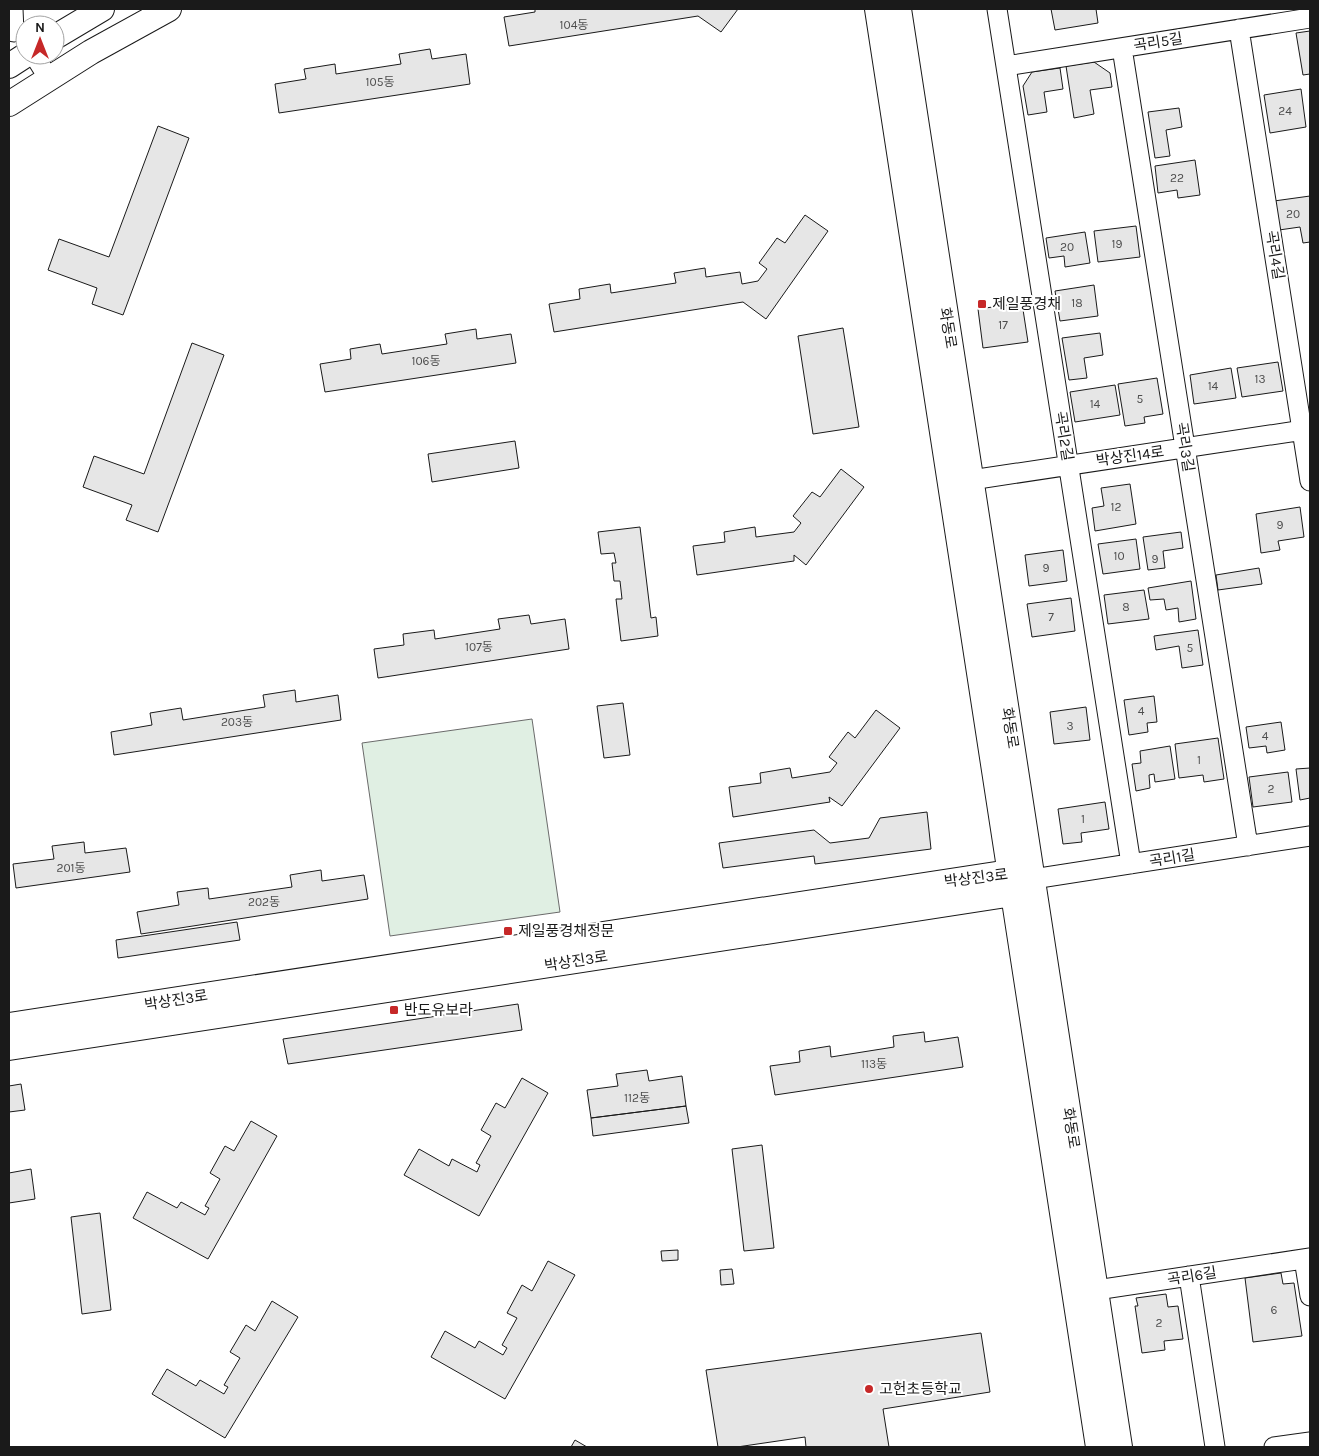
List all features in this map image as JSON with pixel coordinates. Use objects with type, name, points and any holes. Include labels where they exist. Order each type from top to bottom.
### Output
[{"type":"street","points":[[13,9],[15,26]]},
{"type":"street","points":[[65,31],[102,9]]},
{"type":"street","points":[[9,104],[91,52],[170,9]]},
{"type":"street","name":"화동로","points":[[876,9],[1033,879],[1085,1292],[1098,1447]]},
{"type":"street","name":"화동로","points":[[899,9],[1011,883],[1085,1292],[1120,1447]]},
{"type":"street","name":"곡리2길","points":[[996,9],[1131,864]]},
{"type":"street","name":"곡리5길","points":[[1006,66],[1310,18]]},
{"type":"street","name":"곡리4길","points":[[1239,30],[1306,429],[1310,481]]},
{"type":"street","name":"곡리3길","points":[[1122,48],[1248,846]]},
{"type":"street","points":[[40,65],[49,79]]},
{"type":"street","name":"박상진14로","points":[[961,482],[1306,429]]},
{"type":"street","name":"곡리1길","points":[[1033,879],[1310,836]]},
{"type":"street","name":"박상진3로","points":[[9,1048],[1033,879]]},
{"type":"street","name":"박상진3로","points":[[9,1026],[1011,883]]},
{"type":"street","points":[[1307,1259],[1310,1296]]},
{"type":"street","name":"곡리6길","points":[[1085,1292],[1307,1259]]},
{"type":"street","points":[[1189,1276],[1216,1447]]},
{"type":"street","points":[[1274,1447],[1310,1442]]},
{"type":"green space","points":[[532,719],[560,912],[390,936],[362,743]]},
{"type":"building","points":[[535,9],[738,9],[721,32],[698,16],[509,46],[504,17],[535,12]]},
{"type":"building","points":[[1051,9],[1096,9],[1098,23],[1055,30]]},
{"type":"building","points":[[1310,31],[1310,74],[1303,75],[1296,33]]},
{"type":"building","points":[[430,49],[432,59],[466,54],[470,84],[279,113],[275,84],[306,79],[304,69],[335,64],[336,74],[401,64],[399,54]]},
{"type":"building","points":[[1094,62],[1110,73],[1112,87],[1090,90],[1094,114],[1074,118],[1066,66]]},
{"type":"building","points":[[1060,68],[1063,89],[1044,92],[1047,112],[1028,115],[1023,86],[1032,72]]},
{"type":"building","points":[[1301,89],[1306,127],[1270,133],[1264,95]]},
{"type":"building","points":[[1179,108],[1182,127],[1166,130],[1170,156],[1155,158],[1148,112]]},
{"type":"building","points":[[158,126],[189,138],[123,315],[92,304],[97,288],[48,270],[59,239],[109,257]]},
{"type":"building","points":[[1195,160],[1200,195],[1178,198],[1177,190],[1158,193],[1155,166]]},
{"type":"building","points":[[1310,196],[1310,242],[1303,243],[1300,227],[1279,230],[1274,201]]},
{"type":"building","points":[[805,215],[828,231],[766,319],[743,302],[554,332],[549,304],[580,299],[579,289],[610,284],[611,293],[676,283],[674,273],[705,268],[706,277],[740,272],[742,284],[758,281],[767,269],[759,263],[777,238],[785,243]]},
{"type":"building","points":[[1136,226],[1140,257],[1098,262],[1094,231]]},
{"type":"building","points":[[1085,232],[1090,263],[1065,267],[1064,256],[1049,258],[1046,238]]},
{"type":"building","points":[[1094,285],[1098,316],[1060,321],[1055,291]]},
{"type":"building","points":[[1022,303],[1028,342],[983,348],[978,309]]},
{"type":"building","points":[[843,328],[859,427],[813,434],[798,336]]},
{"type":"building","points":[[476,329],[477,339],[511,334],[516,363],[325,392],[320,364],[351,359],[350,349],[380,344],[382,354],[447,344],[445,334]]},
{"type":"building","points":[[1100,333],[1103,355],[1084,358],[1087,378],[1069,380],[1062,338]]},
{"type":"building","points":[[192,343],[224,355],[158,532],[126,520],[132,505],[83,487],[94,456],[144,474]]},
{"type":"building","points":[[1278,362],[1283,391],[1242,397],[1237,368]]},
{"type":"building","points":[[1231,368],[1236,398],[1194,404],[1190,375]]},
{"type":"building","points":[[1157,378],[1163,414],[1144,417],[1145,423],[1125,426],[1118,384]]},
{"type":"building","points":[[1115,385],[1120,415],[1075,422],[1070,392]]},
{"type":"building","points":[[515,441],[519,468],[432,482],[428,454]]},
{"type":"building","points":[[841,469],[864,487],[806,565],[794,555],[794,561],[697,575],[693,546],[725,542],[724,532],[755,527],[756,537],[794,532],[801,523],[793,516],[812,492],[820,497]]},
{"type":"building","points":[[1130,484],[1136,524],[1095,531],[1092,508],[1104,506],[1101,488]]},
{"type":"building","points":[[1300,507],[1304,537],[1278,541],[1280,550],[1261,553],[1256,514]]},
{"type":"building","points":[[640,527],[651,618],[656,617],[658,636],[621,641],[616,599],[622,599],[620,581],[614,581],[612,563],[616,563],[614,553],[601,554],[598,532]]},
{"type":"building","points":[[1181,532],[1183,548],[1163,551],[1165,568],[1148,570],[1143,537]]},
{"type":"building","points":[[1136,539],[1140,569],[1103,574],[1098,544]]},
{"type":"building","points":[[1063,550],[1067,581],[1029,586],[1025,555]]},
{"type":"building","points":[[1259,568],[1262,584],[1218,590],[1216,575]]},
{"type":"building","points":[[1191,581],[1196,619],[1179,622],[1178,608],[1166,610],[1164,599],[1150,600],[1148,588]]},
{"type":"building","points":[[1144,590],[1149,619],[1108,624],[1104,595]]},
{"type":"building","points":[[1071,598],[1075,631],[1032,637],[1027,604]]},
{"type":"building","points":[[529,615],[531,624],[565,619],[569,649],[378,678],[374,649],[404,645],[403,634],[434,630],[435,639],[500,629],[498,619]]},
{"type":"building","points":[[1198,630],[1203,665],[1182,668],[1179,646],[1156,650],[1154,636]]},
{"type":"building","points":[[295,690],[296,702],[338,695],[341,720],[114,755],[111,732],[152,725],[150,713],[181,708],[183,720],[265,707],[263,695]]},
{"type":"building","points":[[1154,696],[1157,722],[1147,723],[1148,732],[1129,735],[1124,700]]},
{"type":"building","points":[[623,703],[630,755],[604,758],[597,706]]},
{"type":"building","points":[[1086,707],[1090,740],[1054,744],[1050,712]]},
{"type":"building","points":[[876,710],[900,728],[842,806],[829,797],[830,802],[733,817],[729,787],[761,783],[760,773],[790,768],[792,778],[830,772],[837,763],[829,757],[848,732],[855,738]]},
{"type":"building","points":[[1281,722],[1285,750],[1267,753],[1266,746],[1249,748],[1246,727]]},
{"type":"building","points":[[1218,738],[1224,779],[1204,782],[1203,775],[1179,778],[1175,744]]},
{"type":"building","points":[[1170,746],[1175,779],[1155,782],[1154,774],[1149,775],[1150,788],[1136,791],[1132,764],[1141,763],[1140,751]]},
{"type":"building","points":[[1310,768],[1310,798],[1300,800],[1296,769]]},
{"type":"building","points":[[1288,772],[1292,802],[1253,807],[1249,777]]},
{"type":"building","points":[[1105,802],[1109,829],[1081,833],[1082,842],[1063,844],[1058,809]]},
{"type":"building","points":[[927,812],[931,849],[815,864],[814,856],[723,868],[719,843],[814,830],[830,843],[869,838],[880,818]]},
{"type":"building","points":[[84,842],[85,853],[126,848],[130,872],[16,888],[13,864],[54,859],[52,846]]},
{"type":"building","points":[[321,870],[322,881],[364,875],[368,899],[141,934],[137,912],[179,905],[177,892],[208,888],[209,899],[292,887],[290,875]]},
{"type":"building","points":[[237,922],[240,940],[118,958],[116,940]]},
{"type":"building","points":[[518,1004],[522,1030],[288,1064],[283,1039]]},
{"type":"building","points":[[924,1032],[925,1042],[958,1037],[963,1067],[775,1095],[770,1066],[800,1062],[799,1051],[830,1046],[831,1057],[894,1047],[893,1036]]},
{"type":"building","points":[[647,1070],[649,1081],[682,1076],[686,1106],[591,1118],[587,1090],[618,1086],[616,1074]]},
{"type":"building","points":[[522,1078],[548,1093],[479,1216],[404,1175],[419,1149],[449,1166],[452,1159],[477,1172],[480,1165],[476,1163],[491,1136],[481,1130],[496,1103],[505,1108]]},
{"type":"building","points":[[21,1084],[25,1110],[9,1112],[9,1086]]},
{"type":"building","points":[[686,1106],[689,1123],[593,1136],[591,1118]]},
{"type":"building","points":[[251,1121],[277,1136],[208,1259],[133,1218],[147,1192],[177,1208],[181,1202],[205,1215],[209,1208],[205,1206],[220,1179],[210,1173],[225,1146],[234,1151]]},
{"type":"building","points":[[762,1145],[774,1248],[744,1251],[732,1149]]},
{"type":"building","points":[[31,1169],[35,1199],[9,1203],[9,1173]]},
{"type":"building","points":[[100,1213],[111,1310],[82,1314],[71,1217]]},
{"type":"building","points":[[678,1250],[678,1260],[662,1261],[661,1251]]},
{"type":"building","points":[[548,1261],[575,1275],[505,1399],[431,1357],[445,1331],[475,1348],[479,1341],[503,1355],[507,1348],[502,1345],[517,1318],[507,1313],[522,1285],[532,1291]]},
{"type":"building","points":[[732,1269],[734,1284],[721,1285],[720,1270]]},
{"type":"building","points":[[1281,1273],[1283,1284],[1294,1283],[1302,1336],[1253,1342],[1245,1278]]},
{"type":"building","points":[[1166,1294],[1168,1307],[1178,1306],[1183,1339],[1164,1341],[1165,1350],[1142,1353],[1135,1306],[1138,1306],[1136,1298]]},
{"type":"building","points":[[272,1301],[298,1317],[225,1438],[152,1394],[167,1369],[196,1386],[200,1380],[224,1394],[228,1387],[224,1385],[240,1358],[230,1352],[246,1325],[255,1331]]},
{"type":"building","points":[[981,1333],[990,1392],[883,1409],[889,1447],[806,1447],[805,1437],[737,1447],[718,1447],[706,1370]]},
{"type":"building","points":[[575,1440],[587,1447],[571,1447]]},
{"type":"place","name":"제일풍경채","points":[[982,304]]},
{"type":"place","name":"제일풍경채정문","points":[[508,931]]},
{"type":"place","name":"반도유보라","points":[[394,1010]]},
{"type":"place","name":"고헌초등학교","points":[[869,1389]]}]
